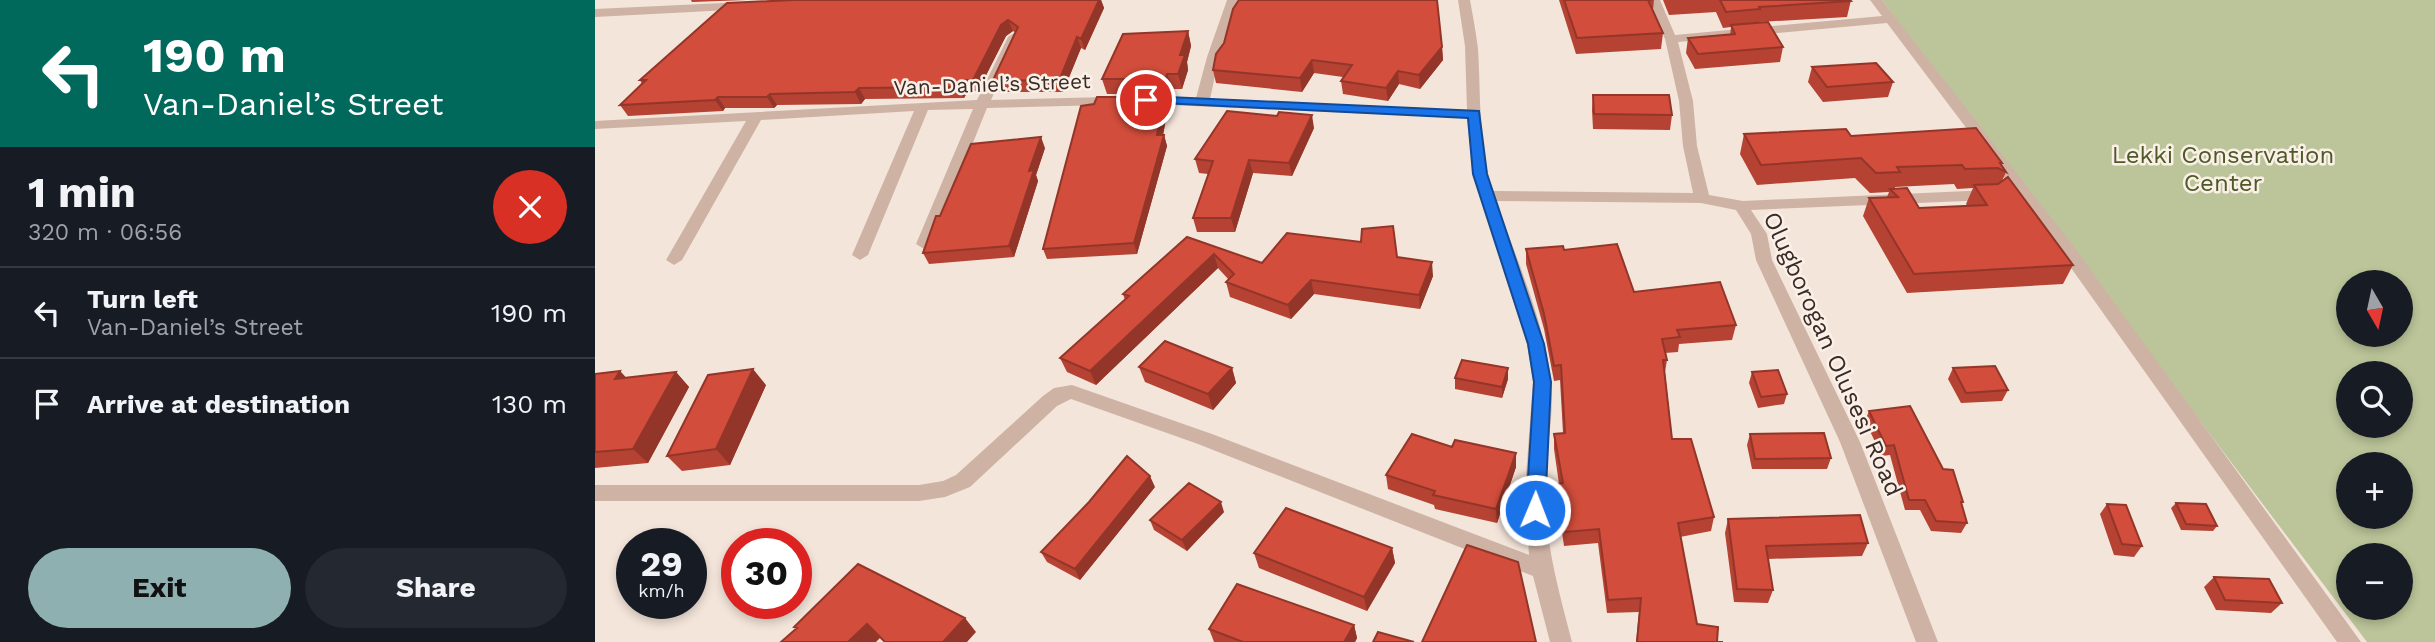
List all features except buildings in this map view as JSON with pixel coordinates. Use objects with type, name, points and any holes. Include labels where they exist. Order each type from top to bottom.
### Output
[{"type":"street","points":[[1202,102],[1213,57],[1233,0]]},
{"type":"street","points":[[1464,0],[1471,46],[1480,174],[1536,344],[1542,382],[1535,490],[1536,530],[1542,570],[1561,642]]},
{"type":"street","points":[[1654,0],[1671,39],[1686,101],[1690,146],[1702,198]]},
{"type":"street","points":[[1876,0],[2066,247],[2350,642]]},
{"type":"street","points":[[595,13],[740,3],[762,6]]},
{"type":"street","points":[[1671,39],[1891,19]]},
{"type":"street","points":[[924,244],[982,104],[1014,37]]},
{"type":"street","name":"Van-Daniel’s Street","points":[[595,125],[982,104],[1146,100],[1474,114]]},
{"type":"street","points":[[860,255],[923,107]]},
{"type":"street","points":[[674,260],[756,116]]},
{"type":"street","points":[[1743,206],[1990,195]]},
{"type":"street","name":"Olugborogan Olusesi Road","points":[[1488,196],[1702,198],[1743,206],[1744,213],[1759,234],[1763,260],[1850,442],[1927,642]]},
{"type":"street","points":[[595,493],[891,494],[945,489],[963,481],[1049,401],[1061,393],[1072,392],[1205,439],[1542,570]]},
{"type":"green space","name":"Lekki Conservation Center","points":[[1882,0],[2435,0],[2435,642],[2367,642],[2350,620],[2413,620],[2413,543],[2336,543],[2336,601]]},
{"type":"route","points":[[1146,100],[1474,114],[1480,174],[1536,344],[1542,382],[1535,510]]}]
